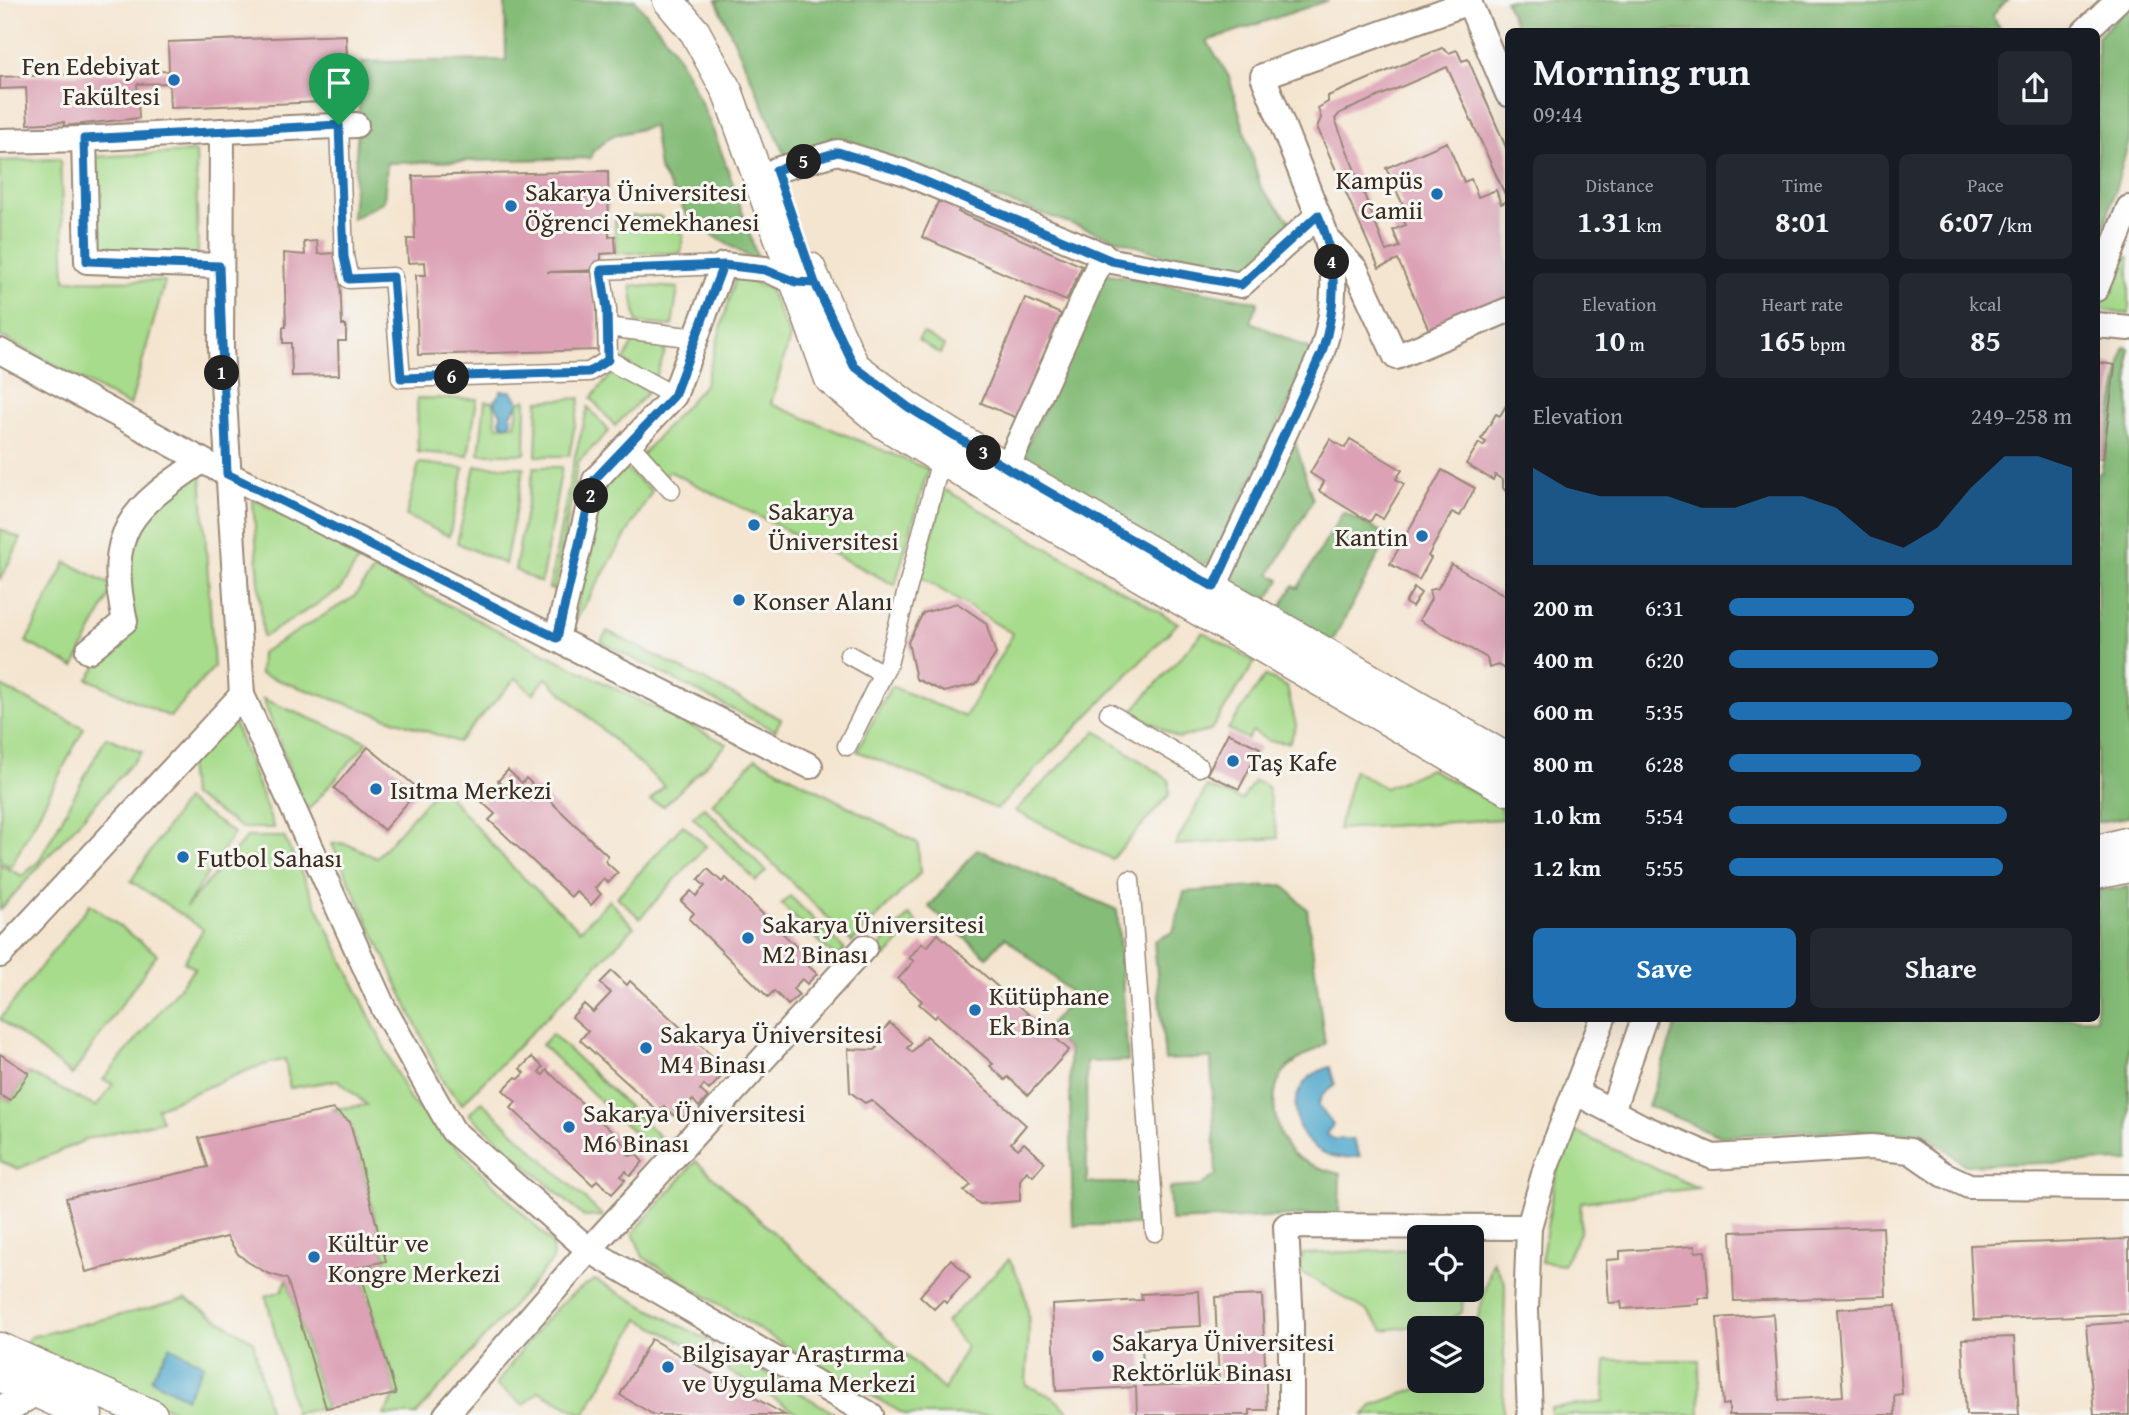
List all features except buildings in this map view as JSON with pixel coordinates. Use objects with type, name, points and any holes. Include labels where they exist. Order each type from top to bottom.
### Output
[{"type":"street","points":[[668,0],[695,32],[728,93],[805,283],[854,366],[908,407],[1007,468],[1505,757]]},
{"type":"street","points":[[694,0],[711,21],[746,86],[776,170],[830,379],[884,424],[941,459],[1505,788]]},
{"type":"street","points":[[2088,28],[2118,0]]},
{"type":"street","points":[[1505,87],[1469,2],[1263,76],[1330,242],[1356,271],[1396,357],[1505,311]]},
{"type":"street","points":[[0,141],[347,125],[344,257],[349,279],[393,277],[401,378],[589,372],[608,360]]},
{"type":"street","points":[[222,131],[219,266],[227,474],[242,695],[384,1009],[453,1131],[589,1250],[871,1415]]},
{"type":"street","points":[[84,139],[87,261],[219,266]]},
{"type":"street","points":[[776,170],[838,152],[903,172],[1112,261],[1241,285],[1318,215]]},
{"type":"street","points":[[2100,279],[2129,208]]},
{"type":"street","points":[[1214,587],[1322,352],[1329,329],[1333,296],[1330,242]]},
{"type":"street","points":[[1007,468],[1103,256]]},
{"type":"street","points":[[608,360],[601,270],[723,265],[765,270],[805,283]]},
{"type":"street","points":[[557,638],[594,480],[674,396],[723,265]]},
{"type":"street","points":[[2100,325],[2129,328]]},
{"type":"street","points":[[607,327],[696,338]]},
{"type":"street","points":[[0,351],[227,474],[810,766]]},
{"type":"street","points":[[608,360],[674,396]]},
{"type":"street","points":[[629,444],[671,490]]},
{"type":"street","points":[[847,746],[883,674],[941,459]]},
{"type":"street","points":[[88,651],[125,621],[117,567],[122,535],[136,512],[167,484],[202,461]]},
{"type":"street","points":[[849,655],[883,674]]},
{"type":"street","points":[[0,955],[242,695]]},
{"type":"street","points":[[1109,713],[1199,767]]},
{"type":"street","points":[[2100,850],[2129,842]]},
{"type":"street","points":[[2100,873],[2129,867]]},
{"type":"street","points":[[1130,880],[1154,1232]]},
{"type":"street","points":[[446,1415],[589,1250],[865,947]]},
{"type":"street","points":[[1530,1415],[1526,1310],[1529,1227],[1546,1167],[1601,1022]]},
{"type":"street","points":[[1612,1111],[1643,1022]]},
{"type":"street","points":[[1575,1092],[1713,1157],[1871,1147],[1910,1151],[1943,1174],[1969,1186],[2129,1187]]},
{"type":"street","points":[[1291,1415],[1286,1226],[1529,1227]]},
{"type":"street","points":[[0,1348],[152,1415]]},
{"type":"street","points":[[0,1376],[87,1415]]},
{"type":"street","points":[[0,1413],[33,1391]]},
{"type":"green space","points":[[505,0],[635,0],[672,47],[699,98],[722,152],[759,263],[692,223],[659,169],[653,126],[612,136],[593,151],[591,158],[387,163],[384,201],[352,219],[362,62],[506,60]]},
{"type":"green space","points":[[716,0],[1329,0],[1207,41],[1229,77],[1261,188],[1296,228],[1234,279],[851,149],[788,161]]},
{"type":"green space","points":[[1505,0],[2007,0],[1992,16],[2000,28],[1517,28]]},
{"type":"green space","points":[[2129,6],[2129,141],[2100,242],[2100,35]]},
{"type":"green space","points":[[196,152],[198,259],[89,264],[89,157]]},
{"type":"green space","points":[[60,159],[65,280],[165,281],[130,406],[0,336],[0,161]]},
{"type":"green space","points":[[631,216],[659,216],[683,234],[681,253],[616,253],[615,221]]},
{"type":"green space","points":[[2116,253],[2129,257],[2129,314],[2100,309]]},
{"type":"green space","points":[[1104,273],[1258,302],[1251,322],[1314,351],[1213,558],[1197,569],[1020,462]]},
{"type":"green space","points":[[736,276],[769,289],[790,337],[771,404],[928,469],[895,585],[669,471],[663,479],[641,456],[705,384]]},
{"type":"green space","points":[[631,285],[678,288],[672,326],[637,323]]},
{"type":"green space","points":[[923,333],[944,346],[940,354],[918,340]]},
{"type":"green space","points":[[637,334],[669,341],[654,382],[624,361]]},
{"type":"green space","points":[[2124,347],[2129,348],[2129,817],[2100,822],[2100,473]]},
{"type":"green space","points":[[617,368],[648,392],[615,426],[591,398]]},
{"type":"green space","points":[[417,398],[477,399],[468,456],[418,452]]},
{"type":"green space","points":[[580,398],[569,456],[536,456],[538,401]]},
{"type":"green space","points":[[526,399],[525,454],[479,454],[485,401],[494,402],[496,426],[515,425],[519,402]]},
{"type":"green space","points":[[588,407],[609,431],[578,462],[555,590],[549,589],[574,460]]},
{"type":"green space","points":[[1291,429],[1313,500],[1270,574],[1280,580],[1266,602],[1221,577]]},
{"type":"green space","points":[[419,463],[464,468],[449,536],[406,516]]},
{"type":"green space","points":[[621,465],[652,491],[574,623],[597,499]]},
{"type":"green space","points":[[475,466],[524,467],[505,564],[457,543]]},
{"type":"green space","points":[[534,467],[562,467],[541,583],[515,570]]},
{"type":"green space","points":[[201,471],[214,667],[170,717],[88,679],[130,618],[125,570],[140,519]]},
{"type":"green space","points":[[946,490],[1178,623],[997,809],[857,751],[891,686],[965,717],[1013,634],[922,578],[921,570]]},
{"type":"green space","points":[[253,499],[363,553],[340,590],[263,637]]},
{"type":"green space","points":[[1343,512],[1389,536],[1332,642],[1279,610],[1293,586],[1298,588]]},
{"type":"green space","points":[[0,529],[21,539],[0,580]]},
{"type":"green space","points":[[66,562],[114,586],[74,667],[26,642]]},
{"type":"green space","points":[[375,569],[727,744],[664,806],[650,801],[664,786],[546,678],[533,694],[516,678],[458,742],[260,674],[261,653],[354,597]]},
{"type":"green space","points":[[607,631],[781,719],[775,731],[601,642]]},
{"type":"green space","points":[[1203,632],[1255,662],[1210,731],[1178,738],[1132,711]]},
{"type":"green space","points":[[1265,676],[1287,687],[1296,726],[1289,743],[1268,741],[1253,731],[1247,739],[1228,729]]},
{"type":"green space","points":[[1,686],[84,728],[11,867],[0,861]]},
{"type":"green space","points":[[263,699],[368,742],[306,812]]},
{"type":"green space","points":[[233,720],[274,828],[242,828],[191,795],[188,763]]},
{"type":"green space","points":[[1096,731],[1169,780],[1169,795],[1112,859],[1015,811]]},
{"type":"green space","points":[[106,737],[142,752],[0,910],[0,864],[22,876],[39,861]]},
{"type":"green space","points":[[756,758],[918,843],[920,873],[852,942],[712,803]]},
{"type":"green space","points":[[1430,769],[1500,806],[1503,819],[1338,829],[1354,770],[1385,788]]},
{"type":"green space","points":[[1254,781],[1267,786],[1278,838],[1175,845],[1207,787],[1242,800]]},
{"type":"green space","points":[[440,786],[513,868],[580,930],[609,900],[634,927],[462,1104],[443,1082],[332,844],[350,845],[376,858]]},
{"type":"green space","points":[[185,800],[234,833],[186,907],[247,837],[284,837],[409,1099],[552,1243],[553,1260],[416,1415],[384,1415],[396,1394],[359,1267],[386,1260],[350,1122],[333,1109],[367,1105],[338,1080],[290,1088],[285,1059],[253,1068],[157,1108],[162,1121],[90,1138],[18,1169],[0,1161],[0,1095],[10,1101],[29,1073],[96,1107],[113,1084],[103,1080],[195,968],[184,962],[203,929],[131,881]]},
{"type":"green space","points":[[704,807],[766,871],[756,881],[693,817]]},
{"type":"green space","points":[[683,825],[706,846],[640,918],[617,897]]},
{"type":"green space","points":[[977,849],[1117,910],[1128,1061],[1086,1062],[1087,1183],[1137,1183],[1137,1225],[1073,1225],[1069,1050],[1046,1029],[1075,996],[1005,937],[987,957],[929,907]]},
{"type":"green space","points":[[1283,885],[1307,909],[1325,1044],[1285,1071],[1276,1089],[1275,1113],[1282,1138],[1295,1155],[1315,1166],[1340,1174],[1339,1214],[1171,1221],[1169,1188],[1200,1186],[1216,1175],[1211,1058],[1165,1060],[1154,941],[1173,932],[1184,892]]},
{"type":"green space","points":[[2129,887],[2129,1161],[1965,1165],[1925,1133],[1836,1130],[1720,1136],[1648,1106],[1677,1022],[2100,1022],[2100,891]]},
{"type":"green space","points":[[790,896],[845,950],[836,958],[781,904]]},
{"type":"green space","points":[[90,904],[157,954],[72,1075],[0,1019]]},
{"type":"green space","points":[[909,915],[917,922],[886,957],[877,949]]},
{"type":"green space","points":[[552,1034],[661,1138],[650,1148],[542,1045]]},
{"type":"green space","points":[[482,1102],[603,1216],[584,1217],[469,1114]]},
{"type":"green space","points":[[1569,1129],[1698,1188],[1581,1202],[1580,1233],[1563,1265],[1541,1262],[1560,1151]]},
{"type":"green space","points":[[696,1161],[944,1390],[966,1347],[946,1322],[1009,1259],[1024,1291],[1029,1320],[1026,1385],[1053,1397],[1072,1415],[906,1415],[813,1363],[643,1257],[633,1233]]},
{"type":"green space","points":[[1407,1250],[1407,1302],[1462,1302],[1462,1312],[1456,1316],[1407,1316],[1407,1327],[1384,1330],[1367,1311],[1303,1273],[1299,1267],[1303,1254]]},
{"type":"green space","points":[[1493,1261],[1505,1283],[1503,1415],[1364,1415],[1373,1405],[1407,1392],[1484,1393],[1484,1316],[1478,1316]]},
{"type":"green space","points":[[287,1279],[326,1408],[295,1413],[266,1296],[282,1291]]},
{"type":"green space","points":[[595,1280],[713,1343],[707,1355],[639,1319],[584,1415],[539,1391],[524,1405],[496,1385],[553,1312]]},
{"type":"green space","points":[[186,1299],[253,1341],[270,1415],[184,1415],[25,1345],[30,1337]]},
{"type":"green space","points":[[736,1355],[837,1415],[801,1415],[727,1370]]},
{"type":"green space","points":[[1606,1360],[1699,1360],[1700,1415],[1551,1415],[1551,1408],[1604,1402]]},
{"type":"water","points":[[501,391],[511,391],[519,402],[511,414],[512,422],[506,426],[500,422],[501,414],[494,402]]},
{"type":"water","points":[[1330,1067],[1335,1085],[1323,1094],[1318,1105],[1333,1125],[1326,1134],[1334,1139],[1353,1139],[1360,1156],[1338,1157],[1320,1151],[1306,1139],[1298,1123],[1295,1107],[1300,1090],[1311,1077]]},
{"type":"water","points":[[170,1346],[204,1365],[186,1398],[151,1379]]},
{"type":"place","name":"Fen Edebiyat Fakültesi","points":[[174,80]]},
{"type":"place","name":"Kampüs Camii","points":[[1437,194]]},
{"type":"place","name":"Sakarya Üniversitesi Öğrenci Yemekhanesi","points":[[511,206]]},
{"type":"place","name":"Sakarya Üniversitesi","points":[[754,525]]},
{"type":"place","name":"Kantin","points":[[1422,536]]},
{"type":"place","name":"Konser Alanı","points":[[739,600]]},
{"type":"place","name":"Taş Kafe","points":[[1233,761]]},
{"type":"place","name":"Isıtma Merkezi","points":[[376,789]]},
{"type":"place","name":"Futbol Sahası","points":[[183,857]]},
{"type":"place","name":"Sakarya Üniversitesi M2 Binası","points":[[748,938]]},
{"type":"place","name":"Kütüphane Ek Bina","points":[[975,1010]]},
{"type":"place","name":"Sakarya Üniversitesi M4 Binası","points":[[646,1048]]},
{"type":"place","name":"Sakarya Üniversitesi M6 Binası","points":[[569,1127]]},
{"type":"place","name":"Kültür ve Kongre Merkezi","points":[[314,1257]]},
{"type":"place","name":"Sakarya Üniversitesi Rektörlük Binası","points":[[1098,1356]]},
{"type":"place","name":"Bilgisayar Araştırma ve Uygulama Merkezi","points":[[668,1367]]},
{"type":"route","points":[[339,125],[84,139],[87,261],[219,266],[227,474],[557,638],[594,480],[674,396],[723,265],[765,270],[796,282],[815,283],[854,366],[908,407],[1007,468],[1214,587],[1300,394],[1322,352],[1329,329],[1333,296],[1330,242],[1318,215],[1241,285],[1112,261],[903,172],[838,152],[776,170],[815,283],[796,282],[765,270],[723,265],[601,270],[607,309],[608,360],[589,372],[401,378],[393,277],[349,279],[344,257],[339,125]]}]
